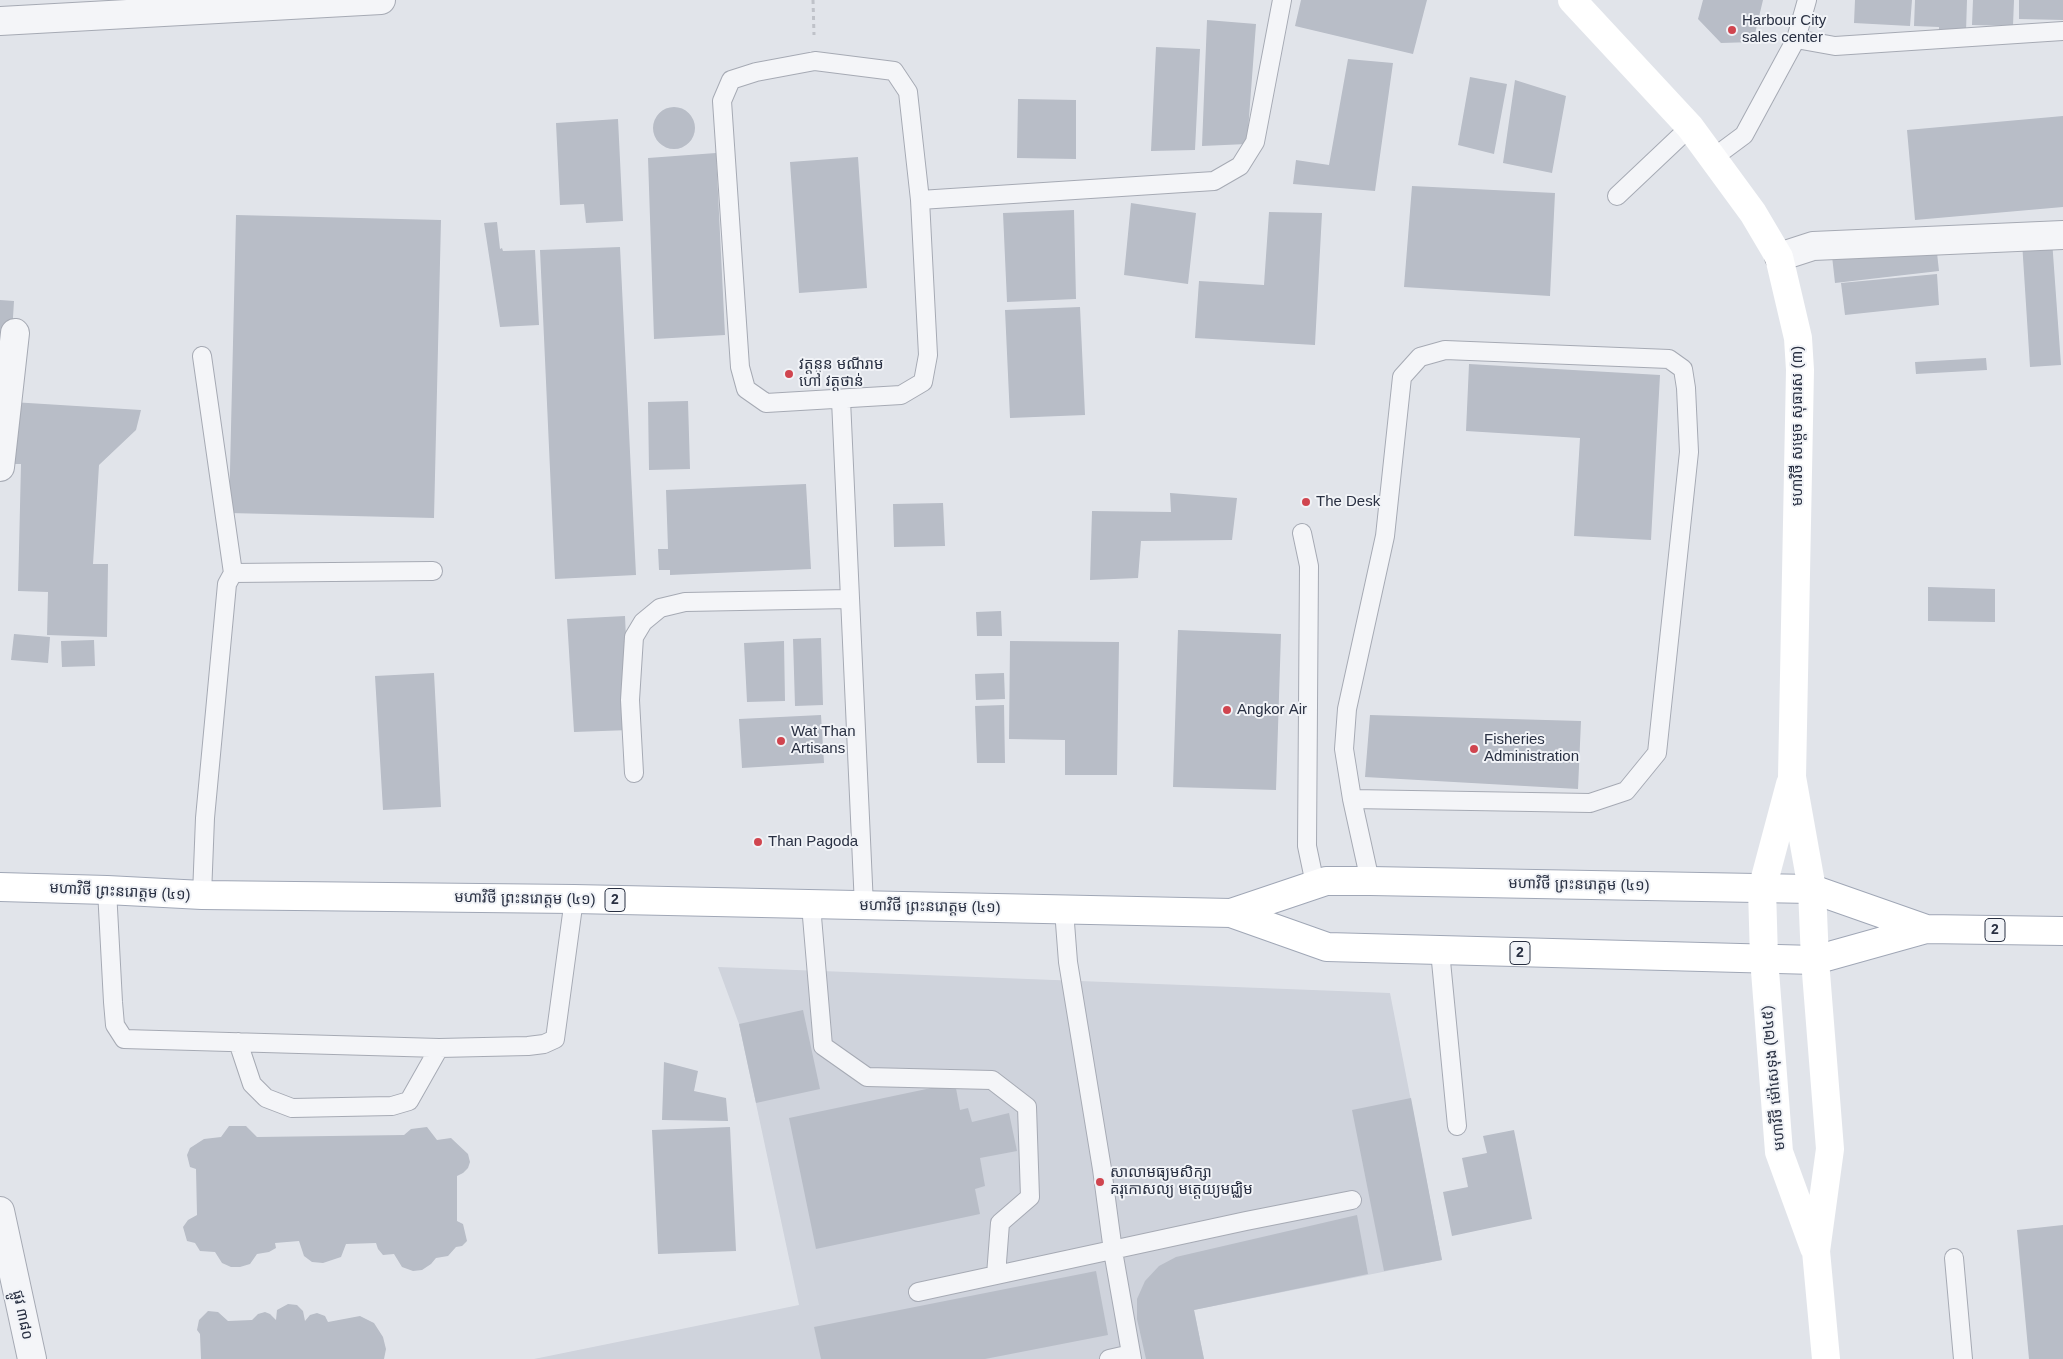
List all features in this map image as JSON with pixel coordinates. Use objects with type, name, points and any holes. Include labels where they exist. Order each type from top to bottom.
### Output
[{"type":"main road","name":"មហាវិថី សម្តេច សុធារស (៣)","points":[[1572,0],[1690,127],[1753,213],[1779,257],[1796,330],[1800,370],[1792,778],[1812,889],[1815,960]]},
{"type":"main road","name":"មហាវិថី សម្តេច សុធារស (៣)","points":[[1762,889],[1792,778]]},
{"type":"main road","name":"មហាវិថី ព្រះនរោត្តម (៤១)","points":[[1231,914],[1326,881],[1370,880],[1812,889],[1926,929]]},
{"type":"main road","name":"មហាវិថី ព្រះនរោត្តម (៤១)","points":[[0,887],[202,895],[574,899],[1231,914],[1327,948],[1815,960],[1926,929],[2063,931]]},
{"type":"main road","name":"មហាវិថី ម៉ៅសេទុង (២៤៥)","points":[[1762,889],[1764,958],[1780,1152],[1816,1251]]},
{"type":"main road","name":"មហាវិថី ម៉ៅសេទុង (២៤៥)","points":[[1815,960],[1830,1149],[1816,1251],[1826,1359]]},
{"type":"street","points":[[0,21],[381,0]]},
{"type":"street","points":[[1779,257],[1813,246],[2063,235]]},
{"type":"street","points":[[0,472],[16,334]]},
{"type":"street","name":"ផ្លូវ ៣៨០","points":[[0,1211],[32,1359]]},
{"type":"lane","points":[[920,200],[1214,181],[1240,166],[1255,142],[1282,0]]},
{"type":"lane","points":[[1713,158],[1744,134],[1796,39],[1807,0]]},
{"type":"lane","points":[[1796,39],[1835,46],[2063,31]]},
{"type":"lane","points":[[815,61],[894,71],[908,92],[920,200],[928,355],[923,382],[901,395],[766,403],[746,389],[740,366],[722,101],[731,80],[756,72],[815,61]]},
{"type":"lane","points":[[1617,196],[1690,127]]},
{"type":"lane","points":[[1352,799],[1590,803],[1626,791],[1657,754],[1689,452],[1686,388],[1683,368],[1670,359],[1445,350],[1420,357],[1402,377],[1385,536],[1347,709],[1344,749],[1352,799],[1370,880]]},
{"type":"lane","points":[[202,356],[232,573],[228,584],[206,818],[202,895]]},
{"type":"lane","points":[[841,400],[864,906]]},
{"type":"lane","points":[[1302,533],[1309,566],[1307,846],[1315,884]]},
{"type":"lane","points":[[232,573],[433,571]]},
{"type":"lane","points":[[634,773],[630,700],[631,659],[634,637],[643,622],[660,608],[685,602],[850,599]]},
{"type":"lane","points":[[107,890],[114,1017],[124,1039],[439,1048],[528,1046],[544,1044],[556,1039],[574,899]]},
{"type":"lane","points":[[811,905],[823,1046],[868,1078],[992,1080],[1027,1107],[1030,1197],[1000,1223],[996,1275]]},
{"type":"lane","points":[[1064,910],[1068,962],[1102,1169],[1113,1251],[1132,1356],[1109,1359]]},
{"type":"lane","points":[[1440,951],[1457,1126]]},
{"type":"lane","points":[[238,1042],[252,1084],[266,1098],[292,1108],[392,1106],[409,1100],[439,1048]]},
{"type":"lane","points":[[918,1292],[1352,1200]]},
{"type":"lane","points":[[1954,1258],[1963,1359]]},
{"type":"path","points":[[813,0],[815,61]]},
{"type":"shaded area","name":"សាលាមធ្យមសិក្សា គរុកោសល្យ មត្តេយ្យមជ្ឈិម","points":[[718,967],[1390,993],[1442,1260],[1194,1310],[1204,1359],[534,1359],[799,1305],[739,1024]]},
{"type":"building","points":[[1301,0],[1427,0],[1413,54],[1295,26]]},
{"type":"building","name":"Harbour City sales center","points":[[1703,0],[1763,0],[1753,42],[1721,43],[1698,19]]},
{"type":"building","points":[[1855,0],[1912,0],[1910,26],[1854,23]]},
{"type":"building","points":[[1915,0],[1967,0],[1966,32],[1939,32],[1939,27],[1914,26]]},
{"type":"building","points":[[1973,0],[2014,0],[2013,26],[1972,25]]},
{"type":"building","points":[[2019,0],[2063,0],[2063,20],[2019,19]]},
{"type":"building","points":[[1207,20],[1256,24],[1247,144],[1202,146]]},
{"type":"building","points":[[1156,47],[1200,49],[1195,150],[1151,151]]},
{"type":"building","points":[[1348,59],[1393,63],[1375,191],[1293,184],[1296,160],[1329,165]]},
{"type":"building","points":[[1470,77],[1507,84],[1494,154],[1458,145]]},
{"type":"building","points":[[1515,80],[1566,96],[1552,173],[1503,163]]},
{"type":"building","points":[[1018,99],[1076,100],[1076,159],[1017,158]]},
{"type":"building","points":[[674,107],[689,113],[695,128],[689,143],[674,149],[659,143],[653,128],[659,113]]},
{"type":"building","points":[[2063,116],[2063,207],[1915,220],[1907,130]]},
{"type":"building","points":[[618,119],[623,221],[586,223],[584,204],[560,205],[556,123]]},
{"type":"building","points":[[716,153],[725,335],[654,339],[648,158]]},
{"type":"building","points":[[858,157],[867,288],[799,293],[790,162]]},
{"type":"building","points":[[1412,186],[1555,193],[1550,296],[1404,287]]},
{"type":"building","points":[[1131,203],[1196,213],[1188,284],[1124,275]]},
{"type":"building","points":[[1074,210],[1076,299],[1007,302],[1003,213]]},
{"type":"building","points":[[1269,212],[1322,213],[1315,345],[1195,338],[1199,281],[1264,285]]},
{"type":"building","points":[[236,215],[441,220],[434,518],[229,513]]},
{"type":"building","points":[[497,222],[500,249],[502,248],[503,251],[535,250],[539,325],[500,327],[484,223]]},
{"type":"building","points":[[2052,240],[2061,365],[2030,367],[2022,242]]},
{"type":"building","points":[[1936,244],[1939,271],[1835,283],[1832,256]]},
{"type":"building","points":[[620,247],[636,575],[555,579],[540,250]]},
{"type":"building","points":[[1937,274],[1939,305],[1845,315],[1841,283]]},
{"type":"building","points":[[0,300],[14,301],[10,367],[0,366]]},
{"type":"building","points":[[1080,307],[1085,415],[1010,418],[1005,310]]},
{"type":"building","points":[[1986,358],[1987,370],[1916,374],[1915,362]]},
{"type":"building","points":[[1469,364],[1660,375],[1651,540],[1574,536],[1580,438],[1466,431]]},
{"type":"building","points":[[688,401],[690,469],[649,470],[648,402]]},
{"type":"building","points":[[12,402],[141,410],[136,430],[99,465],[93,564],[108,564],[107,637],[47,635],[48,592],[18,591],[21,464],[10,464]]},
{"type":"building","points":[[806,484],[811,569],[670,575],[670,570],[659,570],[658,549],[668,549],[666,490]]},
{"type":"building","points":[[1170,493],[1237,498],[1232,540],[1141,541],[1138,578],[1090,580],[1092,511],[1171,512]]},
{"type":"building","points":[[943,503],[945,546],[894,547],[893,504]]},
{"type":"building","points":[[1928,587],[1995,589],[1995,622],[1928,621]]},
{"type":"building","points":[[1001,611],[1002,636],[977,636],[976,612]]},
{"type":"building","points":[[625,616],[630,730],[574,732],[567,619]]},
{"type":"building","name":"Angkor Air","points":[[1178,630],[1281,634],[1276,790],[1173,787]]},
{"type":"building","points":[[14,634],[50,637],[48,663],[11,660]]},
{"type":"building","points":[[821,638],[823,705],[795,706],[793,639]]},
{"type":"building","points":[[94,640],[95,666],[62,667],[61,641]]},
{"type":"building","points":[[784,641],[785,701],[747,702],[744,643]]},
{"type":"building","points":[[1010,641],[1119,642],[1117,775],[1065,775],[1065,740],[1009,739]]},
{"type":"building","points":[[434,673],[441,807],[383,810],[375,676]]},
{"type":"building","points":[[1004,673],[1005,699],[976,700],[975,674]]},
{"type":"building","points":[[1004,705],[1005,763],[977,763],[975,706]]},
{"type":"building","name":"Wat Than Artisans","points":[[821,715],[824,763],[742,768],[739,719]]},
{"type":"building","name":"Fisheries Administration","points":[[1370,715],[1581,721],[1578,789],[1365,777]]},
{"type":"building","points":[[803,1010],[820,1089],[756,1103],[739,1024]]},
{"type":"building","points":[[664,1062],[698,1071],[694,1091],[726,1098],[728,1121],[662,1120]]},
{"type":"building","points":[[955,1083],[960,1110],[968,1108],[972,1122],[1009,1113],[1017,1151],[980,1158],[985,1186],[975,1189],[980,1214],[816,1249],[789,1118]]},
{"type":"building","points":[[1411,1098],[1442,1260],[1384,1271],[1352,1110]]},
{"type":"building","points":[[229,1126],[246,1126],[257,1137],[404,1135],[411,1129],[427,1127],[437,1140],[451,1138],[468,1154],[470,1162],[468,1168],[457,1176],[457,1221],[463,1224],[467,1241],[462,1246],[456,1247],[448,1256],[436,1258],[422,1270],[413,1271],[402,1267],[394,1254],[383,1255],[376,1243],[346,1244],[341,1257],[323,1263],[312,1262],[304,1256],[299,1241],[275,1243],[276,1248],[269,1252],[257,1254],[250,1264],[231,1267],[222,1263],[215,1252],[200,1251],[195,1243],[187,1241],[183,1227],[188,1220],[197,1215],[196,1169],[190,1167],[187,1155],[190,1148],[204,1139],[221,1137]]},
{"type":"building","points":[[730,1127],[736,1251],[658,1254],[652,1130]]},
{"type":"building","points":[[1514,1130],[1532,1219],[1452,1236],[1443,1192],[1468,1187],[1462,1158],[1487,1153],[1483,1136]]},
{"type":"building","points":[[1357,1215],[1368,1274],[1194,1310],[1204,1359],[1146,1359],[1137,1319],[1137,1299],[1145,1281],[1159,1266],[1176,1257]]},
{"type":"building","points":[[2063,1225],[2063,1359],[2029,1359],[2017,1230]]},
{"type":"building","points":[[1096,1271],[1108,1335],[985,1359],[821,1359],[814,1327]]},
{"type":"building","points":[[288,1304],[297,1305],[303,1311],[305,1321],[310,1315],[317,1313],[325,1316],[328,1322],[360,1316],[374,1323],[383,1337],[386,1349],[384,1359],[201,1359],[200,1334],[197,1330],[199,1320],[208,1311],[218,1312],[228,1321],[252,1320],[258,1314],[265,1312],[276,1320],[277,1310]]},
{"type":"place","name":"Harbour City sales center","points":[[1732,30]]},
{"type":"place","name":"វត្តនួន មណីរាម ហៅ វត្តថាន់","points":[[789,374]]},
{"type":"place","name":"The Desk","points":[[1306,502]]},
{"type":"place","name":"Angkor Air","points":[[1227,710]]},
{"type":"place","name":"Wat Than Artisans","points":[[781,741]]},
{"type":"place","name":"Fisheries Administration","points":[[1474,749]]},
{"type":"place","name":"Than Pagoda","points":[[758,842]]},
{"type":"place","name":"សាលាមធ្យមសិក្សា គរុកោសល្យ មត្តេយ្យមជ្ឈិម","points":[[1100,1182]]}]
